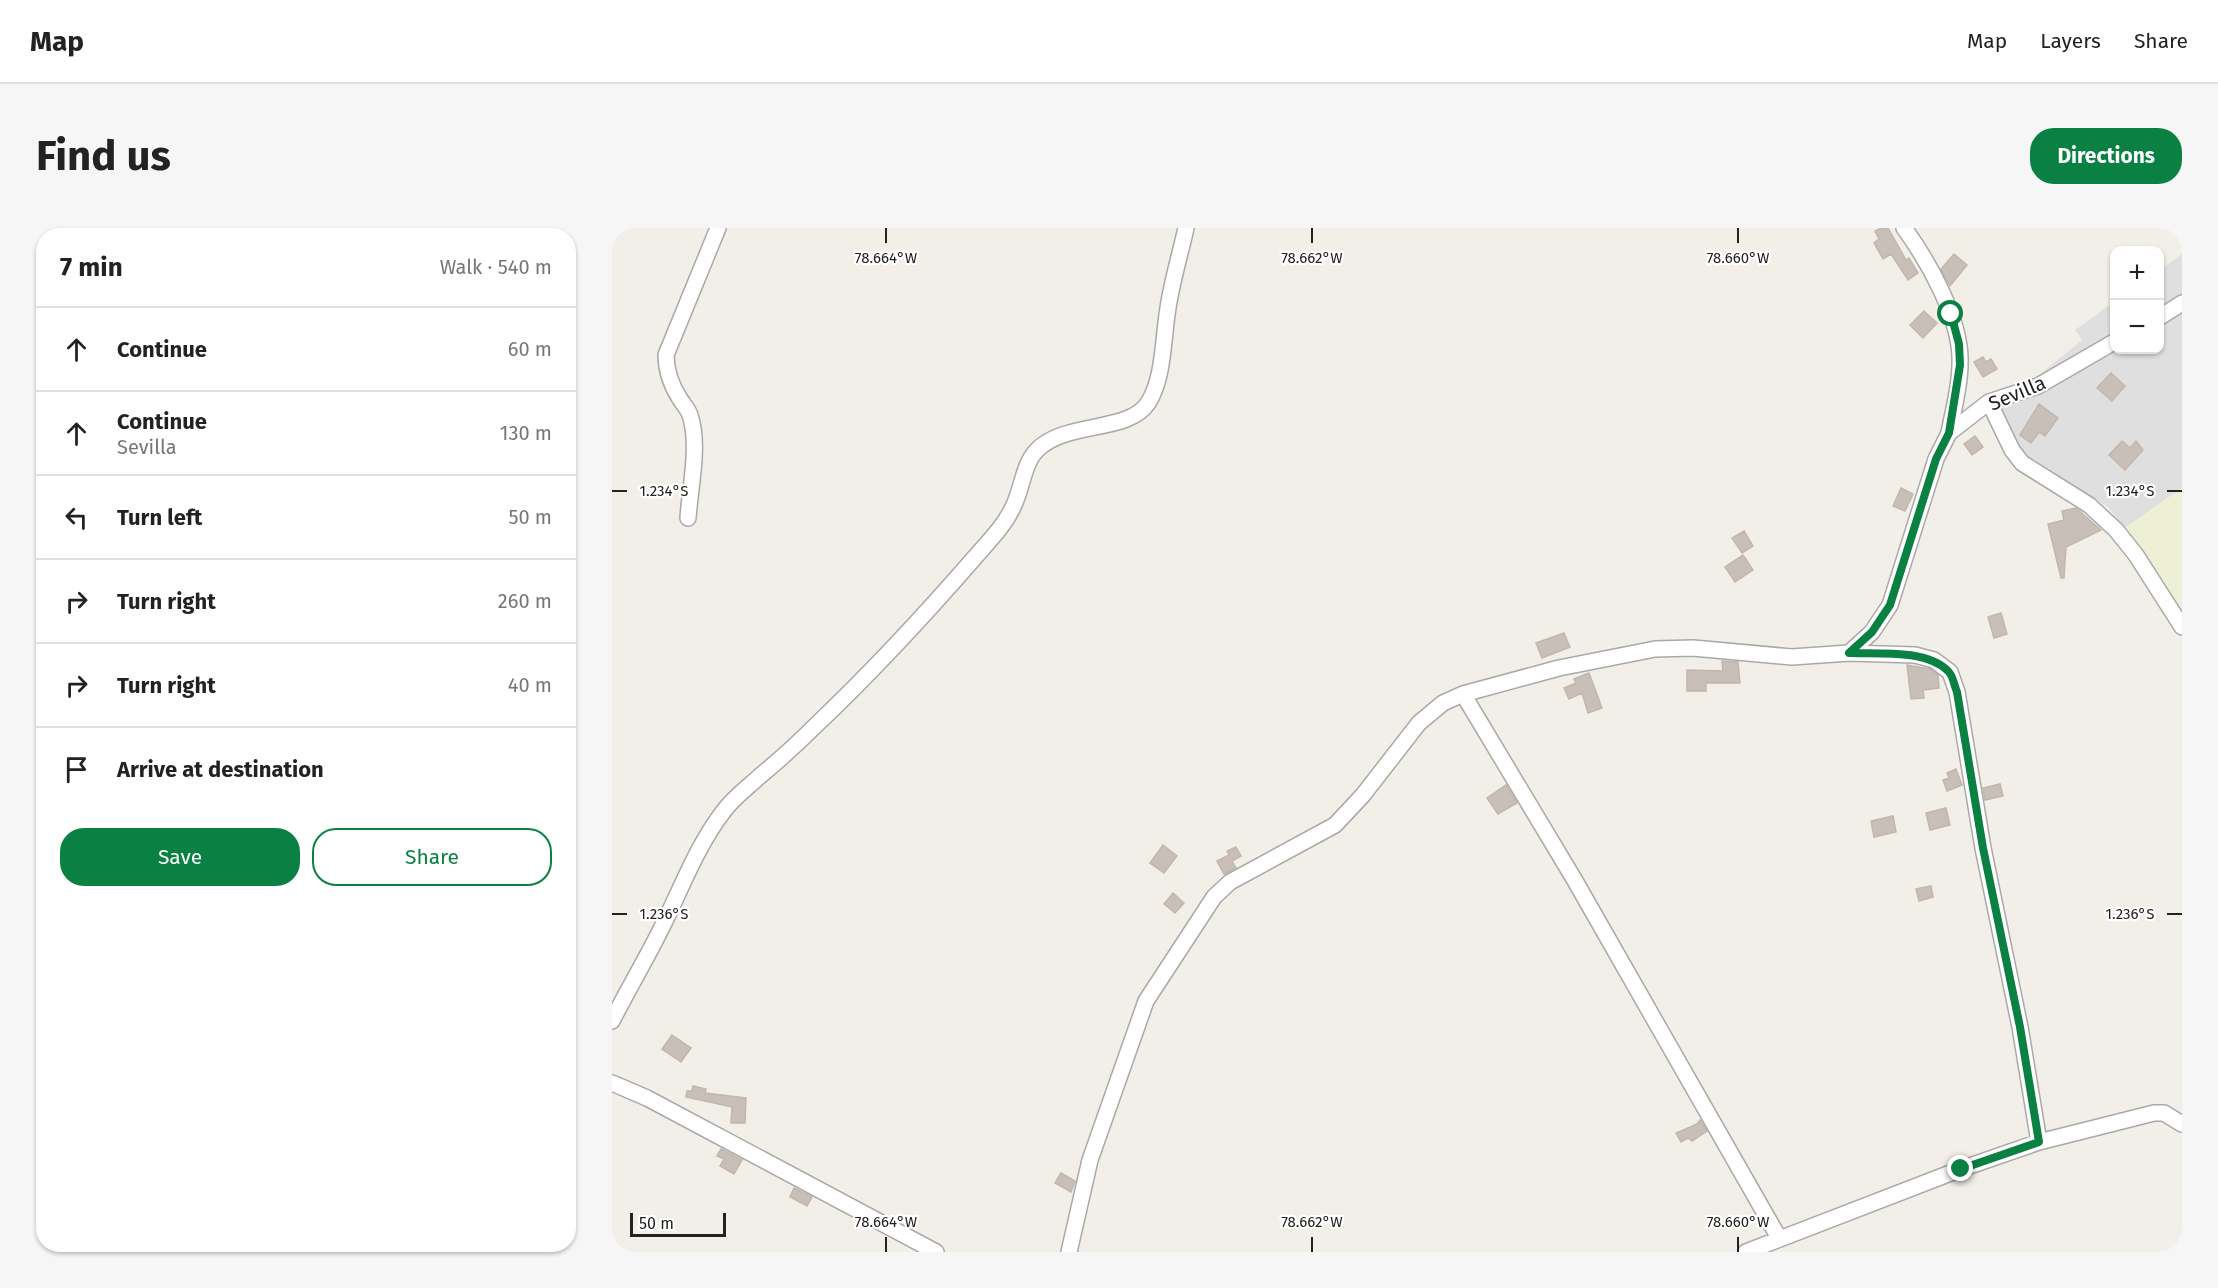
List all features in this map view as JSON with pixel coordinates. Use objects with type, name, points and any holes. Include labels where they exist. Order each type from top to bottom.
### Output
[{"type":"street","points":[[688,518],[693,479],[694,436],[690,413],[679,398],[666,369],[666,355],[718,228]]},
{"type":"street","points":[[612,1021],[664,924],[692,862],[721,813],[731,801],[785,755],[856,687],[918,624],[989,542],[1013,509],[1034,452],[1059,435],[1121,421],[1147,406],[1159,377],[1168,309],[1186,228]]},
{"type":"street","points":[[1905,228],[1920,249],[1951,314],[1959,344],[1960,365],[1949,433]]},
{"type":"street","name":"Sevilla","points":[[1849,653],[1872,632],[1890,605],[1936,459],[1949,433],[1989,402],[2038,386],[2110,345]]},
{"type":"street","points":[[1989,402],[2012,450],[2022,463],[2089,505],[2116,530],[2136,555],[2182,627]]},
{"type":"street","points":[[1069,1252],[1090,1160],[1146,1001],[1214,897],[1230,882],[1335,825],[1363,795],[1419,723],[1443,703],[1463,694],[1559,668],[1655,649],[1693,648],[1792,657],[1849,653],[1915,656],[1934,660],[1950,672],[1957,692],[1983,848],[2011,981],[2039,1142]]},
{"type":"street","points":[[1463,694],[1574,879],[1779,1238]]},
{"type":"street","points":[[612,1083],[657,1103],[936,1252]]},
{"type":"street","points":[[1746,1252],[1898,1192],[2039,1142],[2154,1113],[2164,1113],[2182,1124]]},
{"type":"shaded area","points":[[2182,254],[2182,488],[2125,528],[2108,507],[2018,451],[1996,410],[2082,340],[2075,330],[2110,305],[2110,354],[2164,354],[2164,267]]},
{"type":"green space","points":[[2182,488],[2182,621],[2125,528]]},
{"type":"building","points":[[1888,228],[1906,260],[1909,258],[1918,273],[1908,280],[1891,254],[1883,259],[1874,243],[1879,239],[1875,231]]},
{"type":"building","points":[[1954,254],[1967,265],[1950,286],[1941,269]]},
{"type":"building","points":[[1924,311],[1937,323],[1923,338],[1910,325]]},
{"type":"building","points":[[1983,357],[1986,362],[1991,359],[1997,369],[1983,377],[1974,362]]},
{"type":"building","points":[[2111,373],[2125,386],[2112,401],[2097,388]]},
{"type":"building","points":[[2039,404],[2058,418],[2045,436],[2039,432],[2031,443],[2020,435]]},
{"type":"building","points":[[1975,436],[1983,447],[1972,455],[1964,444]]},
{"type":"building","points":[[2122,441],[2130,448],[2136,441],[2143,450],[2125,470],[2109,455]]},
{"type":"building","points":[[1901,488],[1913,494],[1905,511],[1893,506]]},
{"type":"building","points":[[2076,508],[2101,530],[2066,547],[2064,578],[2061,578],[2048,524],[2064,520],[2062,511]]},
{"type":"building","points":[[1744,531],[1753,546],[1742,553],[1732,538]]},
{"type":"building","points":[[1743,555],[1753,570],[1735,582],[1725,567]]},
{"type":"building","points":[[2001,613],[2007,634],[1994,638],[1988,617]]},
{"type":"building","points":[[1564,633],[1570,647],[1542,658],[1536,643]]},
{"type":"building","points":[[1722,661],[1738,662],[1740,683],[1706,683],[1706,691],[1687,691],[1687,670],[1723,671]]},
{"type":"building","points":[[1907,665],[1930,669],[1938,675],[1939,688],[1923,690],[1924,698],[1911,699]]},
{"type":"building","points":[[1589,673],[1602,708],[1588,713],[1582,693],[1569,699],[1564,688],[1576,683],[1574,679]]},
{"type":"building","points":[[1956,769],[1962,785],[1947,791],[1943,780],[1949,778],[1947,773]]},
{"type":"building","points":[[2000,784],[2003,796],[1985,800],[1983,788]]},
{"type":"building","points":[[1506,785],[1517,803],[1498,814],[1487,798]]},
{"type":"building","points":[[1946,808],[1950,825],[1930,830],[1926,813]]},
{"type":"building","points":[[1893,816],[1896,832],[1874,837],[1871,821]]},
{"type":"building","points":[[1163,845],[1177,856],[1164,873],[1150,863]]},
{"type":"building","points":[[1236,847],[1241,856],[1232,861],[1236,868],[1224,874],[1217,861],[1229,855],[1227,851]]},
{"type":"building","points":[[1931,886],[1933,897],[1919,901],[1916,889]]},
{"type":"building","points":[[1173,893],[1184,903],[1175,913],[1164,904]]},
{"type":"building","points":[[672,1035],[691,1048],[681,1062],[662,1049]]},
{"type":"building","points":[[693,1086],[706,1089],[705,1093],[746,1098],[745,1123],[731,1123],[732,1107],[686,1097],[687,1091],[692,1091]]},
{"type":"building","points":[[1700,1120],[1707,1131],[1692,1141],[1688,1138],[1681,1142],[1676,1133],[1697,1124]]},
{"type":"building","points":[[721,1149],[742,1160],[734,1174],[720,1166],[724,1159],[717,1156]]},
{"type":"building","points":[[1061,1173],[1075,1181],[1071,1192],[1055,1183]]},
{"type":"building","points":[[794,1188],[812,1197],[807,1206],[790,1197]]},
{"type":"route","points":[[1951,314],[1959,344],[1960,365],[1949,433],[1936,459],[1890,605],[1872,632],[1849,653],[1915,656],[1934,660],[1950,672],[1957,692],[1983,848],[2020,1027],[2039,1142],[1961,1169]]}]
